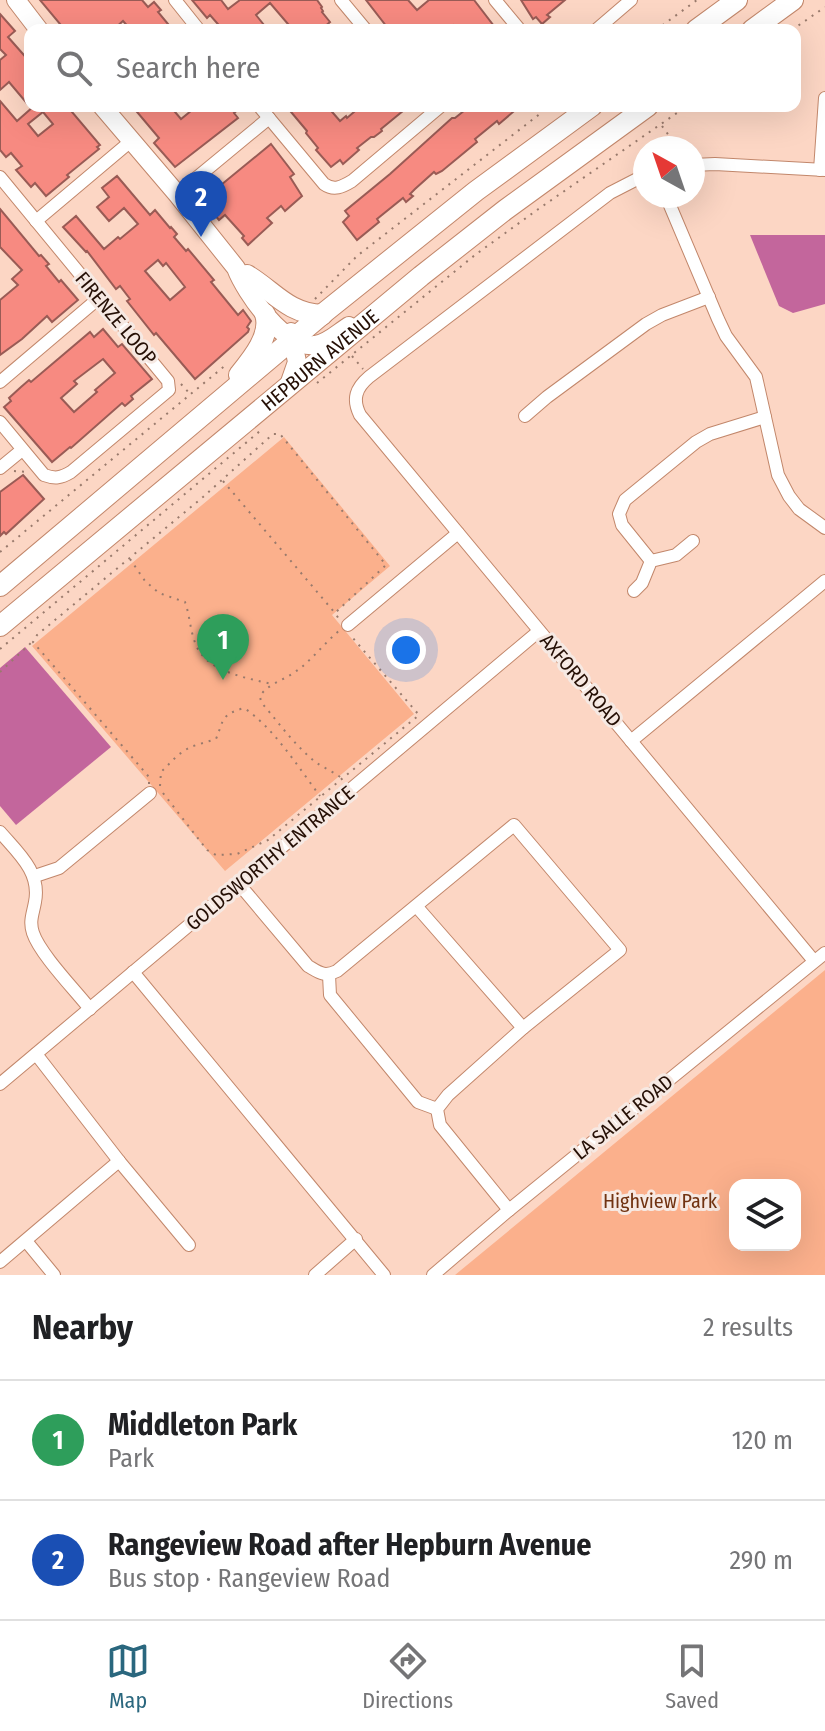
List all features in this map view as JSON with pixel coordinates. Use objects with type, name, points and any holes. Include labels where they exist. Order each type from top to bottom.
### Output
[{"type":"main road","points":[[704,24],[737,0]]},
{"type":"main road","points":[[760,24],[793,0]]},
{"type":"main road","name":"HEPBURN AVENUE","points":[[0,586],[293,339],[316,310],[584,112]]},
{"type":"main road","name":"HEPBURN AVENUE","points":[[0,626],[421,276],[505,210],[640,112]]},
{"type":"main road","points":[[241,271],[290,307],[302,312],[316,310]]},
{"type":"main road","points":[[200,420],[256,354],[267,326],[265,314]]},
{"type":"street","points":[[175,0],[194,24]]},
{"type":"street","points":[[341,0],[361,24]]},
{"type":"street","points":[[495,0],[515,24]]},
{"type":"street","points":[[603,24],[631,0]]},
{"type":"street","points":[[15,3],[34,24]]},
{"type":"street","points":[[705,164],[822,170],[825,98]]},
{"type":"street","points":[[107,112],[289,324],[297,362],[289,385]]},
{"type":"street","points":[[264,112],[329,188],[352,181],[431,112]]},
{"type":"street","points":[[177,194],[269,118]]},
{"type":"street","points":[[36,221],[131,141]]},
{"type":"street","name":"FIRENZE LOOP","points":[[0,177],[168,381],[169,390],[71,472],[61,478],[51,478],[41,470]]},
{"type":"street","points":[[369,377],[610,193],[633,181]]},
{"type":"street","points":[[671,208],[726,336],[756,377],[778,475],[799,509],[825,528]]},
{"type":"street","points":[[241,271],[241,281],[280,332],[309,346],[328,340],[421,276]]},
{"type":"street","points":[[525,416],[646,324],[709,297]]},
{"type":"street","points":[[0,382],[99,298]]},
{"type":"street","name":"AXFORD ROAD","points":[[369,377],[358,387],[355,396],[360,415],[631,741],[820,957]]},
{"type":"street","points":[[651,561],[622,525],[619,514],[625,500],[696,442],[710,434],[765,417]]},
{"type":"street","points":[[0,422],[41,470]]},
{"type":"street","points":[[6,469],[22,450]]},
{"type":"street","points":[[346,626],[458,533]]},
{"type":"street","points":[[651,561],[676,555],[693,541]]},
{"type":"street","points":[[634,591],[642,583],[651,561]]},
{"type":"street","points":[[631,741],[825,581]]},
{"type":"street","name":"GOLDSWORTHY ENTRANCE","points":[[0,1084],[539,631]]},
{"type":"street","points":[[35,876],[59,868],[150,793]]},
{"type":"street","points":[[239,884],[308,966],[329,975],[417,907],[514,825],[620,950],[523,1028],[448,1095],[437,1109],[440,1125],[509,1210]]},
{"type":"street","points":[[0,832],[35,876],[36,892],[30,922],[35,939],[90,1009]]},
{"type":"street","points":[[417,907],[523,1028]]},
{"type":"street","name":"LA SALLE ROAD","points":[[433,1275],[820,957]]},
{"type":"street","points":[[133,972],[384,1275]]},
{"type":"street","points":[[329,975],[330,995],[418,1102],[437,1109]]},
{"type":"street","points":[[36,1054],[189,1245]]},
{"type":"street","points":[[0,1262],[119,1161]]},
{"type":"street","points":[[315,1275],[356,1239]]},
{"type":"street","points":[[26,1241],[54,1275]]},
{"type":"path","points":[[664,24],[697,0]]},
{"type":"path","points":[[801,24],[825,7]]},
{"type":"path","points":[[316,310],[357,256],[542,112]]},
{"type":"path","points":[[318,383],[475,255],[679,112]]},
{"type":"path","points":[[661,125],[669,136]]},
{"type":"path","points":[[351,355],[369,377]]},
{"type":"path","points":[[0,552],[225,366]]},
{"type":"path","points":[[178,381],[191,395]]},
{"type":"path","points":[[0,649],[265,427]]},
{"type":"path","points":[[0,672],[37,635],[223,480],[273,434],[280,434],[386,565],[335,613]]},
{"type":"path","points":[[6,469],[28,472],[33,477],[41,470]]},
{"type":"path","points":[[223,480],[419,715],[268,840],[237,854],[216,855],[207,850],[159,785],[161,772],[178,755],[190,747],[216,739],[222,719],[244,708],[284,748],[320,796]]},
{"type":"path","points":[[130,558],[145,581],[159,593],[185,602],[196,646],[212,664],[240,676],[274,684]]},
{"type":"path","points":[[341,778],[310,758],[261,702],[260,696],[264,690],[309,661],[346,626]]},
{"type":"path","points":[[33,642],[149,777],[150,793]]},
{"type":"green space","points":[[284,437],[390,566],[332,615],[414,714],[225,871],[32,646]]},
{"type":"green space","name":"Highview Park","points":[[825,970],[825,1275],[455,1275]]},
{"type":"shaded area","points":[[750,235],[825,235],[825,304],[793,313],[779,306]]},
{"type":"shaded area","points":[[25,647],[111,747],[16,825],[0,806],[0,668]]},
{"type":"building","points":[[40,0],[142,0],[148,7],[154,2],[168,24],[126,24],[123,21],[120,24],[60,24]]},
{"type":"building","points":[[192,0],[221,0],[228,9],[240,0],[317,0],[330,22],[288,24],[270,3],[256,15],[263,24],[218,24],[210,15],[207,18]]},
{"type":"building","points":[[366,0],[408,0],[417,10],[429,0],[474,0],[492,24],[385,24]]},
{"type":"building","points":[[521,0],[565,0],[547,15],[550,17],[542,24],[536,17],[533,19]]},
{"type":"building","points":[[0,14],[15,31],[8,37],[24,55],[24,100],[9,82],[0,90],[0,60],[6,55],[0,49]]},
{"type":"building","points":[[0,101],[17,121],[27,112],[43,112],[72,112],[100,145],[46,196],[35,183],[31,187],[16,170],[22,166],[11,153],[6,157],[0,150]],"holes":[[[43,112],[53,124],[38,136],[28,124]]]},
{"type":"building","points":[[137,112],[175,112],[181,119],[190,112],[235,112],[238,118],[175,167],[154,143],[159,138]]},
{"type":"building","points":[[291,112],[332,112],[340,121],[354,112],[402,112],[382,131],[357,148],[359,150],[343,164],[340,160],[331,167],[316,150],[318,148]]},
{"type":"building","points":[[462,112],[513,112],[475,139],[477,142],[442,171],[434,172],[410,194],[413,196],[406,202],[403,198],[357,240],[343,222],[349,216],[345,211]]},
{"type":"building","points":[[271,144],[294,174],[290,177],[302,196],[285,211],[281,206],[267,218],[272,223],[248,245],[225,215],[219,220],[204,202]]},
{"type":"building","points":[[117,176],[150,215],[155,210],[171,227],[177,234],[174,237],[214,280],[211,282],[238,315],[243,310],[251,321],[248,332],[195,379],[156,333],[154,335],[127,301],[130,299],[120,286],[116,289],[87,251],[63,227],[76,216],[104,249],[138,224],[124,208],[109,221],[97,207],[109,197],[102,188]],"holes":[[[158,260],[163,266],[166,263],[185,287],[170,300],[145,271]]]},
{"type":"building","points":[[0,209],[49,264],[46,266],[59,282],[61,280],[78,300],[52,322],[47,316],[0,355],[0,300],[18,285],[12,279],[22,270],[0,247]]},
{"type":"building","points":[[103,329],[118,347],[122,344],[152,379],[131,396],[133,399],[125,406],[122,403],[52,462],[4,407],[11,401],[9,398],[29,380],[31,382],[90,332],[94,337]],"holes":[[[103,359],[115,373],[74,412],[61,398],[77,384],[74,381]]]},
{"type":"building","points":[[23,475],[44,499],[0,536],[0,492]]},
{"type":"place","name":"Rangeview Road after Hepburn Avenue","points":[[201,237]]},
{"type":"place","name":"Middleton Park","points":[[223,680]]}]
